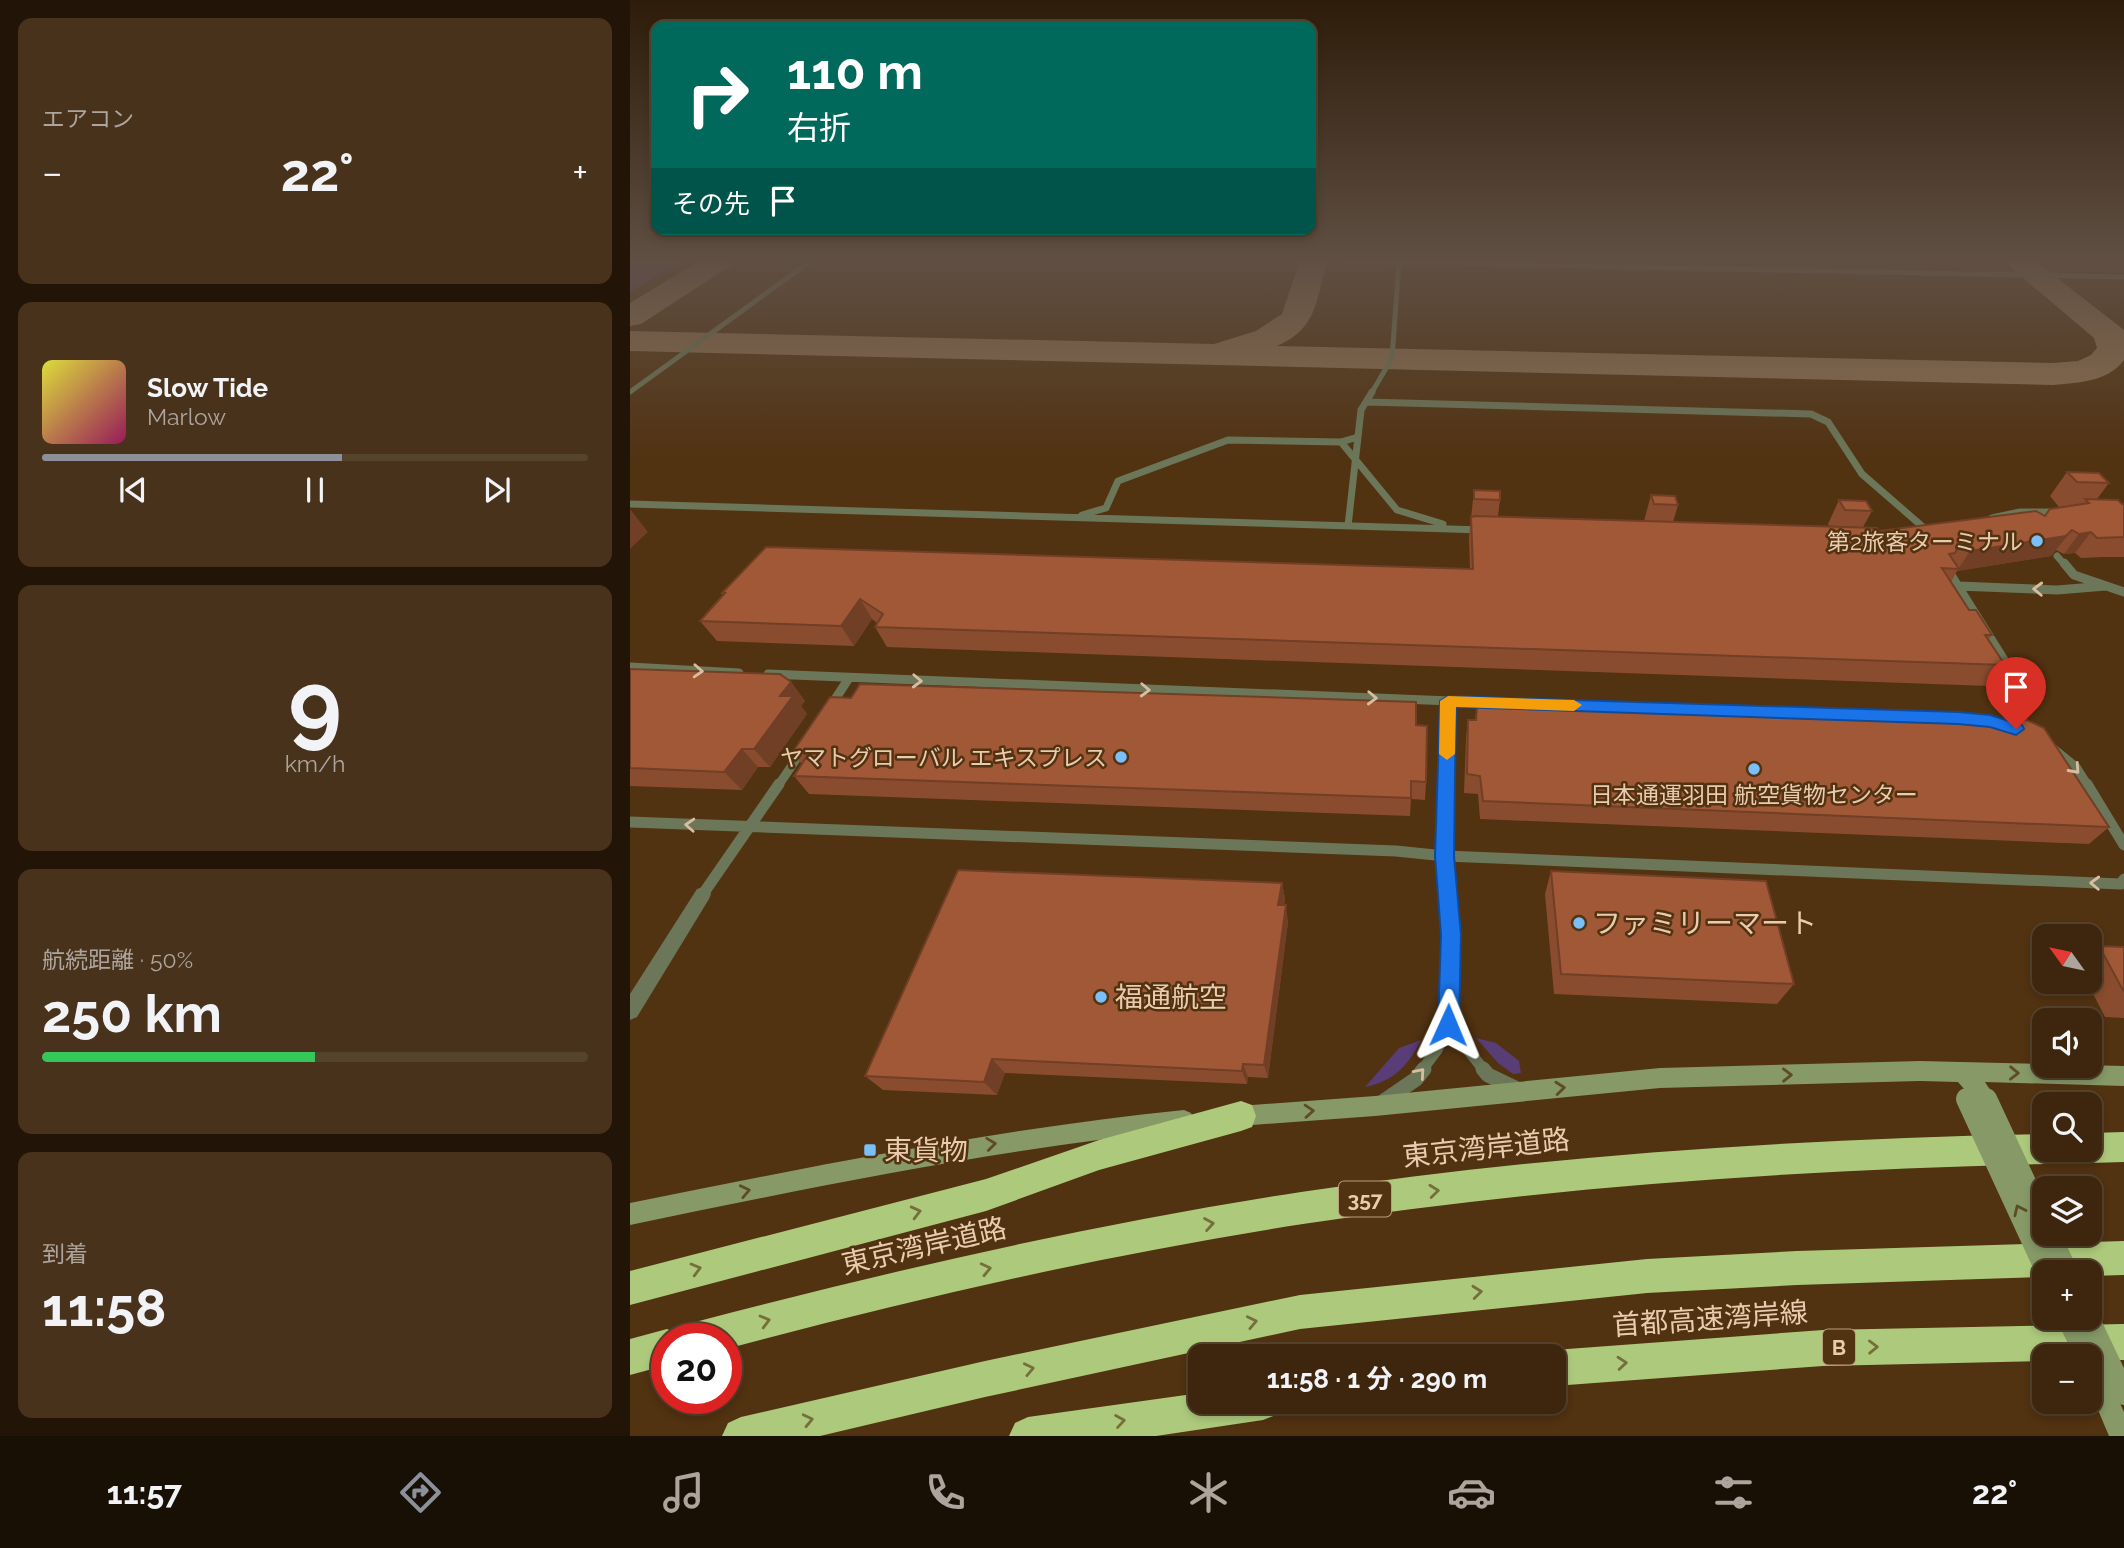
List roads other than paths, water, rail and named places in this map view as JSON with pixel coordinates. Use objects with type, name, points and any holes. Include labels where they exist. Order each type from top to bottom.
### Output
[{"type":"highway","points":[[630,1288],[803,1240],[986,1195],[1099,1155],[1241,1116]]},
{"type":"highway","points":[[2102,1148],[2124,1147]]},
{"type":"highway","name":"東京湾岸道路","points":[[742,1327],[1113,1241],[1388,1196],[1665,1166],[1955,1150],[2032,1149]]},
{"type":"highway","points":[[741,1436],[985,1379],[1300,1312],[1647,1276],[1811,1267],[2124,1258]]},
{"type":"highway","name":"首都高速湾岸線","points":[[1566,1367],[1823,1348],[2124,1342]]},
{"type":"highway","points":[[630,1357],[651,1352]]},
{"type":"highway","points":[[1028,1436],[1188,1413]]},
{"type":"street","points":[[630,1011],[703,894]]},
{"type":"street","points":[[1963,1072],[2032,1201]]},
{"type":"street","points":[[630,1214],[978,1145],[1161,1122],[1375,1106],[1660,1078],[1963,1072],[2124,1076]]},
{"type":"street","points":[[1977,1099],[2042,1260]]},
{"type":"street","points":[[2094,1330],[2124,1394]]},
{"type":"street","points":[[2102,1391],[2122,1436]]},
{"type":"lane","points":[[630,392],[720,327]]},
{"type":"lane","points":[[1348,526],[1361,410],[1392,358],[1394,327]]},
{"type":"lane","points":[[1366,402],[1811,414],[1828,422],[1862,474],[1931,534]]},
{"type":"lane","points":[[1074,518],[1106,508],[1118,481],[1228,440],[1341,442],[1358,437]]},
{"type":"lane","points":[[1341,442],[1397,510],[1467,530]]},
{"type":"lane","points":[[630,504],[1494,531]]},
{"type":"lane","points":[[1981,521],[2014,513],[2070,512]]},
{"type":"lane","points":[[2014,513],[2024,524]]},
{"type":"lane","points":[[1922,537],[1944,531]]},
{"type":"lane","points":[[2057,556],[2074,575],[2124,592]]},
{"type":"lane","points":[[1949,572],[2009,668]]},
{"type":"lane","points":[[1958,586],[2057,590],[2106,586]]},
{"type":"lane","points":[[630,667],[1517,704]]},
{"type":"lane","points":[[820,723],[849,678]]},
{"type":"lane","points":[[1375,1106],[1416,1079],[1437,1050],[1448,1025],[1451,935],[1444,856],[1448,701]]},
{"type":"lane","points":[[703,894],[813,734]]},
{"type":"lane","points":[[2046,746],[2076,767],[2124,845]]},
{"type":"lane","points":[[630,822],[1396,851],[1444,856],[2121,884],[2124,879]]},
{"type":"lane","points":[[1448,1025],[1488,1075],[1525,1092]]},
{"type":"place","name":"第2旅客ターミナル","points":[[2037,541]]},
{"type":"place","name":"ヤマトグローバル エキスプレス","points":[[1121,757]]},
{"type":"place","name":"日本通運羽田 航空貨物センター","points":[[1754,769]]},
{"type":"place","name":"ファミリーマート","points":[[1579,923]]},
{"type":"place","name":"福通航空","points":[[1101,997]]},
{"type":"place","name":"東貨物","points":[[870,1150]]}]
